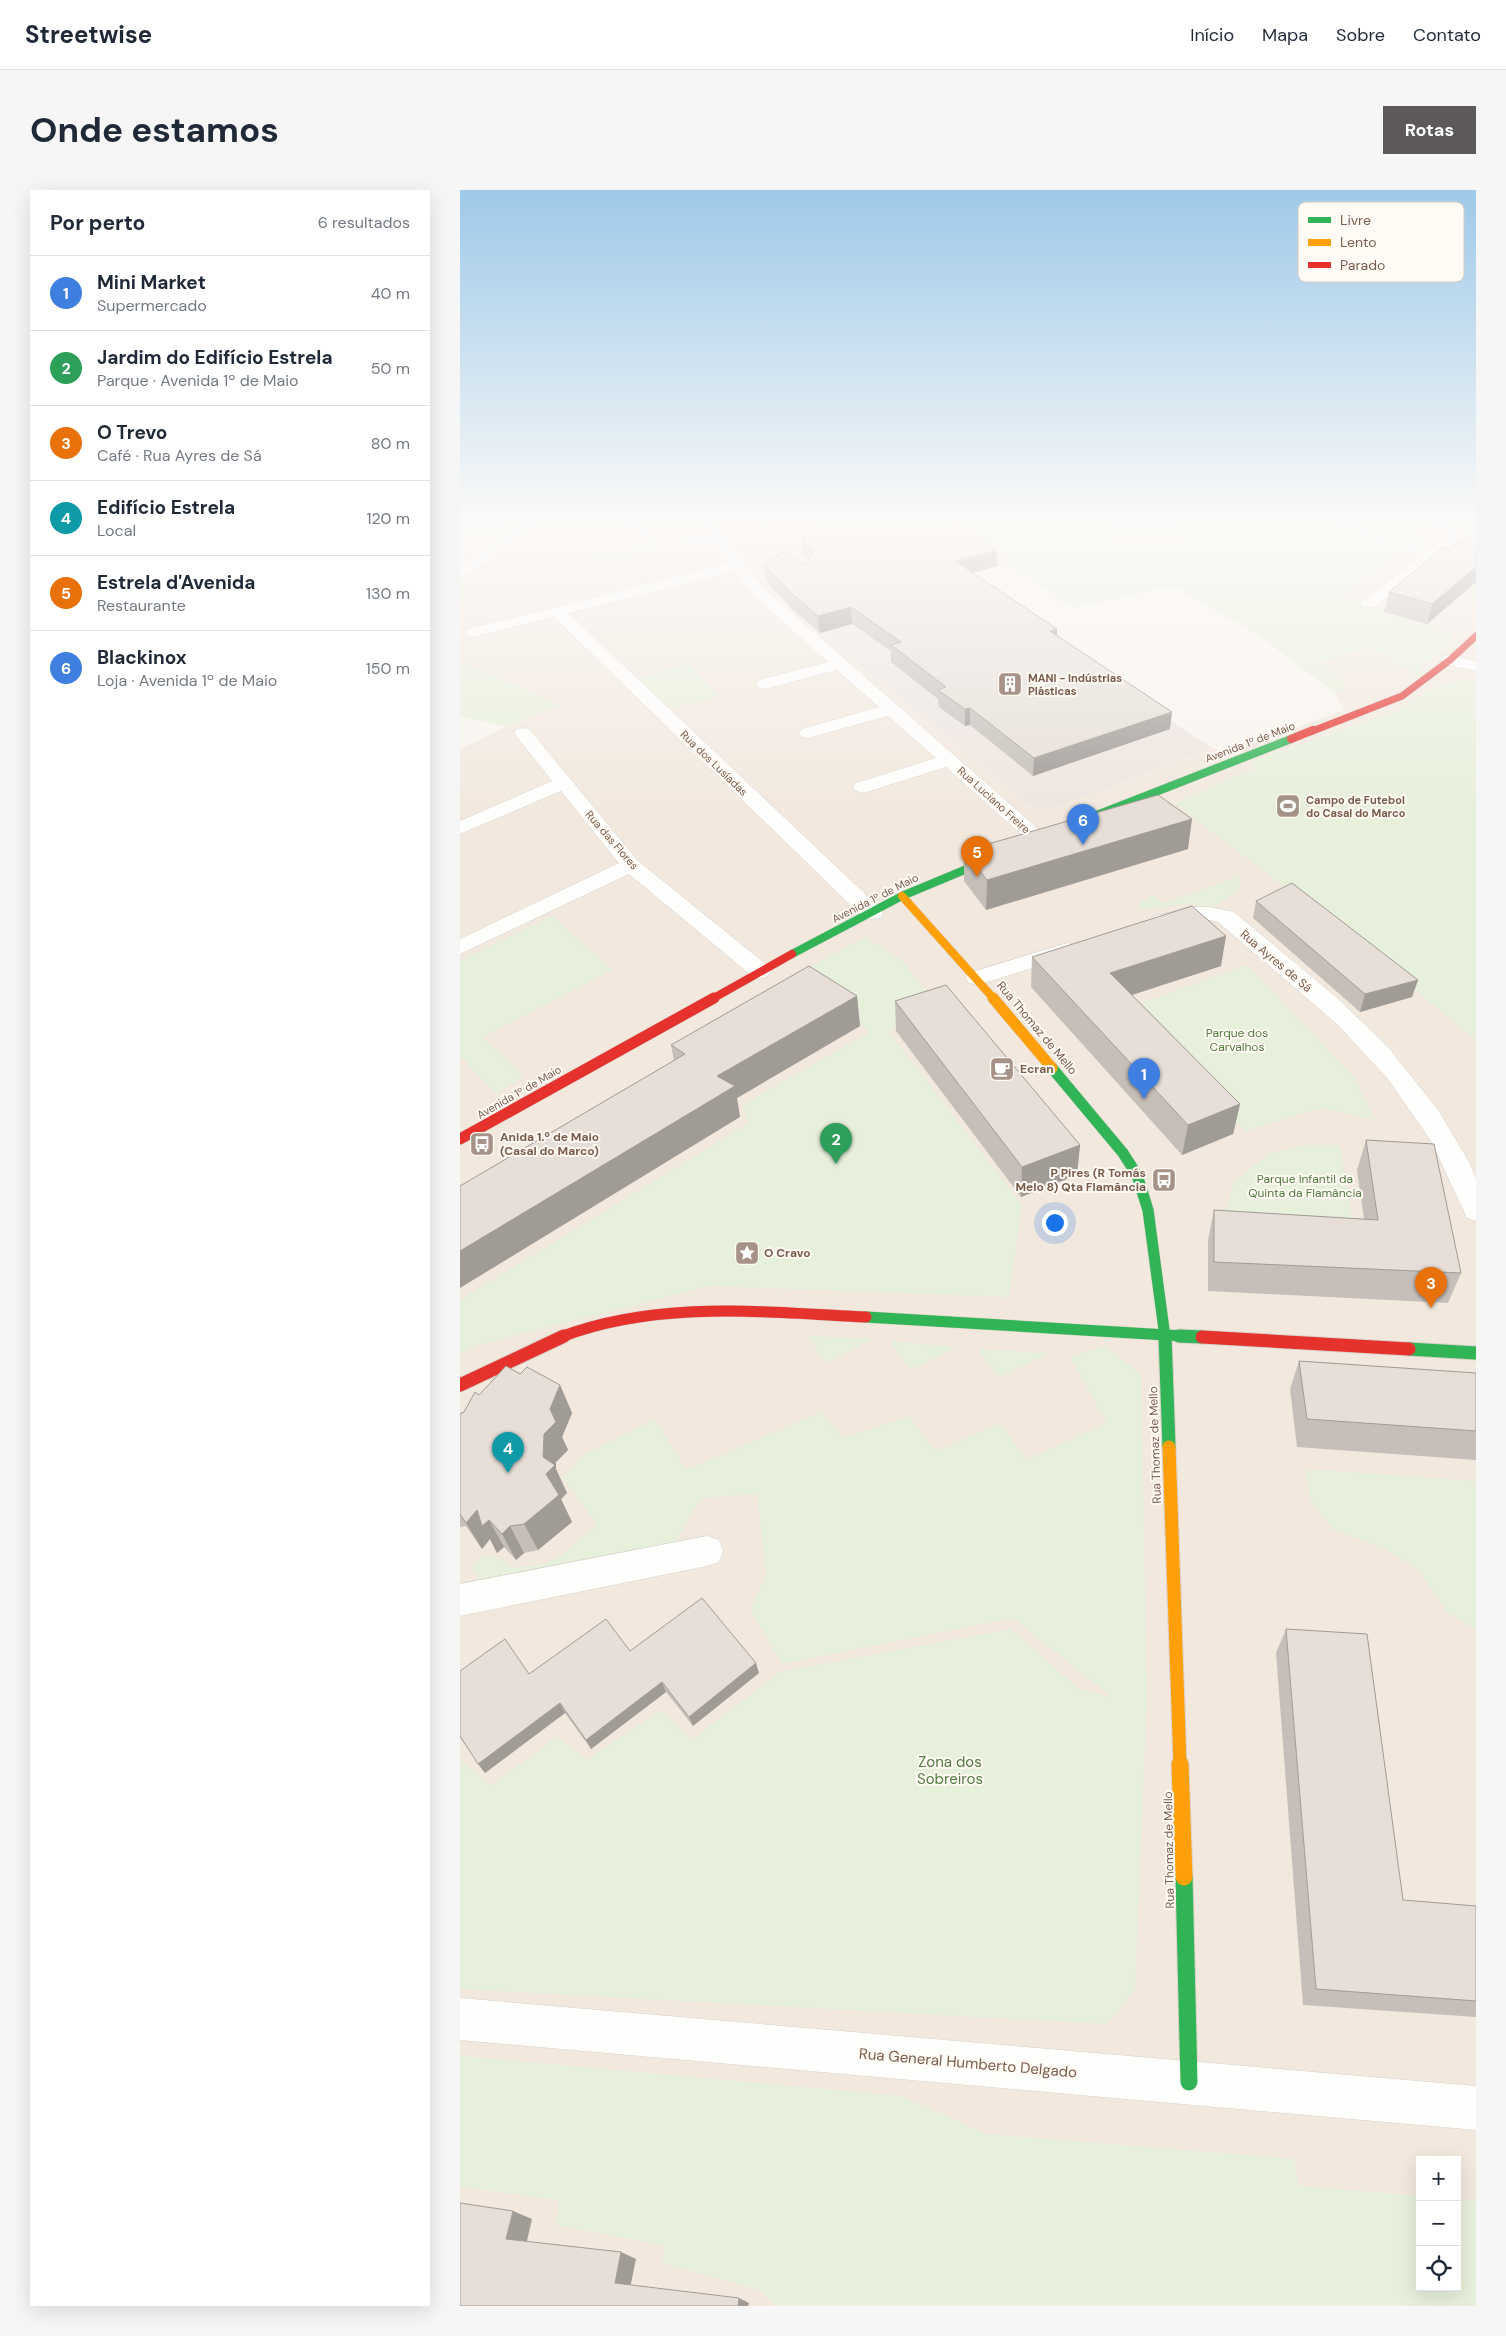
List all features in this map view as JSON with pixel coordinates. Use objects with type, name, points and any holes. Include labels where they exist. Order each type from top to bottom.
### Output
[{"type":"street","points":[[464,634],[526,619]]},
{"type":"street","name":"Rua dos Lusíadas","points":[[565,619],[872,913]]},
{"type":"street","name":"Rua Luciano Freire","points":[[789,619],[1038,839]]},
{"type":"street","name":"Avenida 1º de Maio","points":[[1070,825],[1402,696],[1450,660],[1476,636]]},
{"type":"street","points":[[1450,660],[1476,666]]},
{"type":"street","points":[[765,684],[841,664]]},
{"type":"street","points":[[808,733],[893,710]]},
{"type":"street","name":"Rua das Flores","points":[[523,733],[631,865],[760,971]]},
{"type":"street","name":"Rua Luciano Freire","points":[[863,787],[950,760]]},
{"type":"street","points":[[460,828],[564,784]]},
{"type":"street","name":"Avenida 1º de Maio","points":[[460,1139],[760,971],[902,896],[1011,850]]},
{"type":"street","points":[[460,947],[631,865]]},
{"type":"street","name":"Rua Thomaz de Mello","points":[[902,896],[977,978],[1123,1153],[1137,1175],[1150,1221],[1165,1333],[1174,1625],[1181,1758],[1188,2082]]},
{"type":"street","name":"Rua Ayres de Sá","points":[[1141,927],[1198,912],[1210,912],[1226,918],[1344,1018],[1385,1060],[1417,1101],[1455,1161],[1476,1211]]},
{"type":"street","points":[[977,978],[1084,945]]},
{"type":"street","points":[[460,1385],[515,1356],[575,1332],[630,1319],[684,1312],[729,1311],[889,1318],[1476,1353]]},
{"type":"street","points":[[460,1600],[707,1551]]},
{"type":"street","name":"Rua General Humberto Delgado","points":[[460,2019],[1476,2108]]},
{"type":"shaded area","points":[[460,619],[804,619],[1034,810],[1051,809],[1212,748],[1229,752],[1344,710],[1335,693],[1347,685],[1320,662],[1370,647],[1418,676],[1425,671],[1418,668],[1454,640],[1397,619],[1476,619],[1476,701],[1414,716],[1229,778],[1175,804],[1349,935],[1476,1040],[1476,2201],[1461,2199],[1461,2156],[1416,2156],[1416,2196],[1299,2186],[1294,2159],[986,2134],[901,2096],[460,2056],[460,749],[505,727],[561,705],[460,662]]},
{"type":"shaded area","name":"MANI - Indústrias Plásticas","points":[[804,619],[1018,619],[1212,748],[1051,809],[1034,810]]},
{"type":"shaded area","points":[[460,2187],[559,2200],[556,2225],[666,2246],[663,2263],[760,2290],[776,2306],[460,2306]]},
{"type":"green space","points":[[1230,619],[1403,619],[1451,634],[1454,639],[1418,668],[1426,672],[1418,676],[1370,647],[1320,662],[1347,685],[1335,693],[1258,635]]},
{"type":"green space","points":[[460,662],[561,705],[505,727],[460,716]]},
{"type":"green space","points":[[688,664],[720,696],[672,708],[638,679]]},
{"type":"green space","points":[[1458,680],[1476,680],[1476,1040],[1349,935],[1175,804],[1229,778],[1256,769],[1249,762],[1401,709],[1433,688]]},
{"type":"green space","points":[[1239,876],[1241,887],[1217,906],[1185,904],[1142,910],[1139,904],[1152,895],[1165,903]]},
{"type":"green space","points":[[552,916],[612,970],[483,1037],[524,1077],[496,1093],[460,1056],[460,961]]},
{"type":"green space","points":[[865,937],[904,962],[941,1012],[888,1031],[1022,1205],[1009,1297],[710,1286],[478,1345],[460,1354],[460,1300],[749,1123],[742,1105],[870,1032],[793,976]]},
{"type":"green space","name":"Parque dos Carvalhos","points":[[1247,965],[1353,1076],[1375,1120],[1321,1108],[1245,1131],[1125,1009]]},
{"type":"green space","name":"Parque Infantil da Quinta da Flamância","points":[[1303,1145],[1340,1145],[1354,1230],[1223,1221],[1234,1182],[1270,1153]]},
{"type":"green space","points":[[808,1336],[873,1339],[826,1363]]},
{"type":"green space","points":[[890,1341],[957,1347],[910,1370]]},
{"type":"green space","name":"Zona dos Sobreiros","points":[[1104,1346],[1141,1374],[1147,1697],[1135,1989],[1107,2024],[460,1989],[460,1759],[491,1786],[557,1737],[587,1759],[661,1711],[692,1740],[780,1672],[1011,1629],[1079,1689],[1113,1698],[1013,1618],[782,1664],[751,1610],[766,1575],[757,1494],[701,1498],[674,1544],[483,1588],[472,1568],[480,1557],[501,1557],[510,1568],[545,1564],[561,1555],[597,1525],[563,1477],[585,1454],[655,1419],[686,1470],[821,1412],[843,1438],[909,1416],[935,1451],[1001,1423],[1026,1460],[1107,1423],[1070,1357]]},
{"type":"green space","points":[[978,1349],[1048,1353],[1049,1353],[999,1377]]},
{"type":"green space","points":[[1305,1469],[1476,1481],[1476,1629],[1448,1613],[1417,1568],[1381,1547],[1334,1530],[1311,1501]]},
{"type":"green space","points":[[460,2056],[901,2096],[986,2134],[1294,2159],[1299,2186],[1416,2196],[1416,2291],[1461,2291],[1461,2199],[1476,2201],[1476,2306],[776,2306],[760,2290],[662,2263],[666,2246],[556,2225],[559,2200],[460,2187]]},
{"type":"building","name":"MANI - Indústrias Plásticas","points":[[868,619],[1042,619],[1057,629],[1050,631],[1172,712],[1034,758],[970,708],[965,709],[938,690],[946,687],[891,645],[901,642]]},
{"type":"building","points":[[1158,795],[1192,819],[987,880],[964,851]]},
{"type":"building","points":[[1292,883],[1418,980],[1365,994],[1256,901]]},
{"type":"building","points":[[1192,906],[1226,936],[1110,973],[1240,1104],[1188,1125],[1032,957]]},
{"type":"building","points":[[809,966],[857,996],[717,1076],[735,1086],[460,1251],[460,1186],[685,1054],[671,1045]]},
{"type":"building","points":[[946,985],[1080,1145],[1022,1167],[895,1001]]},
{"type":"building","points":[[1366,1140],[1434,1144],[1461,1273],[1214,1262],[1214,1210],[1378,1220]]},
{"type":"building","points":[[1299,1361],[1476,1373],[1476,1431],[1307,1419]]},
{"type":"building","points":[[506,1366],[520,1374],[527,1367],[560,1385],[550,1409],[556,1422],[544,1434],[543,1457],[555,1465],[546,1474],[559,1495],[524,1524],[510,1526],[502,1534],[489,1520],[482,1526],[477,1510],[466,1523],[460,1514],[460,1414],[464,1412],[475,1392],[479,1395]]},
{"type":"building","points":[[702,1598],[756,1663],[689,1717],[662,1682],[586,1740],[560,1703],[478,1764],[460,1736],[460,1671],[505,1639],[529,1674],[606,1619],[630,1651]]},
{"type":"building","points":[[1286,1629],[1367,1634],[1403,1900],[1476,1906],[1476,2001],[1316,1989]]},
{"type":"building","points":[[460,2203],[513,2211],[506,2239],[621,2252],[615,2283],[739,2298],[738,2306],[460,2306]]},
{"type":"traffic: fast","points":[[1084,820],[1291,739]]},
{"type":"traffic: fast","points":[[792,954],[902,896],[998,856]]},
{"type":"traffic: fast","points":[[1052,1068],[1123,1153],[1137,1175],[1148,1210],[1165,1333],[1169,1447]]},
{"type":"traffic: fast","points":[[866,1317],[1202,1337]]},
{"type":"traffic: fast","points":[[1409,1349],[1476,1353]]},
{"type":"traffic: fast","points":[[1184,1877],[1189,2082]]},
{"type":"traffic: slow","points":[[902,896],[977,978],[1052,1068]]},
{"type":"traffic: slow","points":[[1169,1447],[1184,1877]]},
{"type":"traffic: jam","points":[[1291,739],[1402,696],[1450,660],[1476,636]]},
{"type":"traffic: jam","points":[[460,1139],[792,954]]},
{"type":"traffic: jam","points":[[460,1385],[559,1338],[609,1322],[645,1316],[719,1311],[866,1317]]},
{"type":"traffic: jam","points":[[1202,1337],[1409,1349]]},
{"type":"place","name":"MANI - Indústrias Plásticas","points":[[1010,684]]},
{"type":"place","name":"Campo de Futebol do Casal do Marco","points":[[1288,806]]},
{"type":"place","name":"Blackinox","points":[[1083,845]]},
{"type":"place","name":"Estrela d'Avenida","points":[[977,877]]},
{"type":"place","name":"Ecran","points":[[1002,1069]]},
{"type":"place","name":"Mini Market","points":[[1144,1099]]},
{"type":"place","name":"Anida 1.º de Maio (Casal do Marco)","points":[[482,1144]]},
{"type":"place","name":"Jardim do Edifício Estrela","points":[[836,1164]]},
{"type":"place","name":"P Pires (R Tomás Melo 8) Qta Flamância","points":[[1164,1180]]},
{"type":"place","name":"O Cravo","points":[[747,1253]]},
{"type":"place","name":"O Trevo","points":[[1431,1308]]},
{"type":"place","name":"Edifício Estrela","points":[[508,1473]]}]
